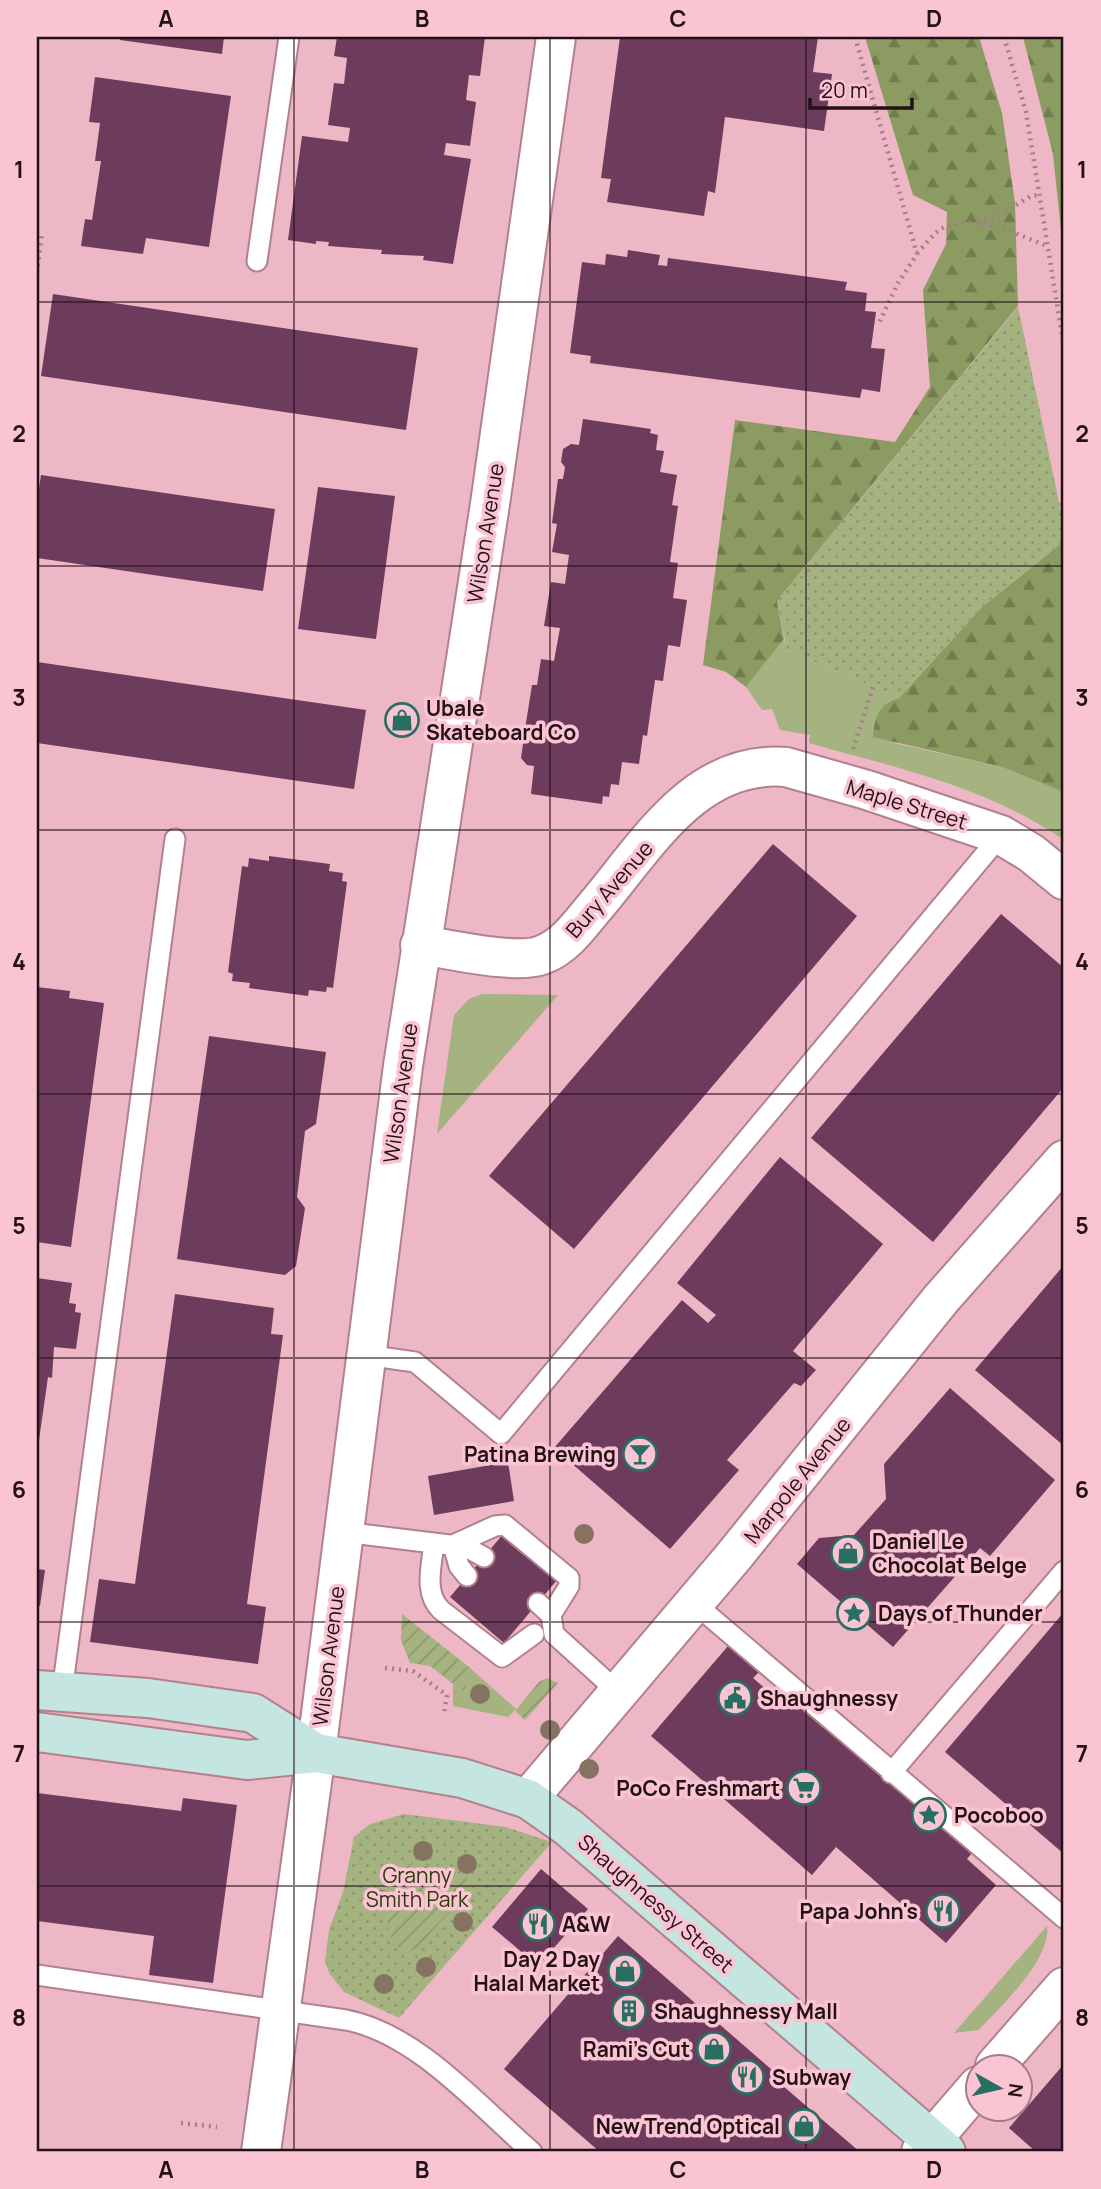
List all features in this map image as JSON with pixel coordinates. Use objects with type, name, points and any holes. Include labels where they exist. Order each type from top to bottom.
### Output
[{"type":"main road","name":"Shaughnessy Street","points":[[50,1691],[148,1698],[253,1713],[316,1754]]},
{"type":"main road","name":"Shaughnessy Street","points":[[37,1732],[247,1760],[316,1754],[462,1778],[528,1799],[568,1827],[933,2148]]},
{"type":"street","name":"Wilson Avenue","points":[[261,2152],[316,1754],[420,946],[490,504],[556,37]]},
{"type":"street","name":"Maple Street","points":[[736,771],[755,767],[786,767],[867,790],[1001,835],[1031,853],[1064,880]]},
{"type":"street","name":"Bury Avenue","points":[[420,946],[519,959],[541,956],[579,925],[685,801],[711,782],[736,771]]},
{"type":"street","name":"Marpole Avenue","points":[[528,1799],[695,1603],[859,1404],[941,1299],[1064,1160]]},
{"type":"street","points":[[1008,2052],[1064,1987]]},
{"type":"street","points":[[933,2148],[964,2105]]},
{"type":"lane","points":[[257,261],[289,37]]},
{"type":"lane","points":[[366,1355],[415,1362],[501,1434],[1001,835]]},
{"type":"lane","points":[[50,1691],[175,839]]},
{"type":"lane","points":[[505,1525],[569,1578],[569,1586],[548,1617],[528,1628],[502,1657],[435,1605],[430,1584],[443,1544],[505,1525]]},
{"type":"lane","points":[[344,1532],[473,1549],[484,1557]]},
{"type":"lane","points":[[443,1544],[467,1576]]},
{"type":"lane","points":[[891,1773],[1064,1571]]},
{"type":"lane","points":[[695,1603],[1064,1919]]},
{"type":"lane","points":[[548,1617],[619,1693]]},
{"type":"lane","points":[[37,1975],[361,2022],[394,2035],[532,2152]]},
{"type":"path","points":[[855,37],[916,254]]},
{"type":"path","points":[[1003,37],[1027,113],[1064,347]]},
{"type":"path","points":[[879,323],[898,283],[916,254],[943,227],[973,223],[1000,215],[1031,196],[1040,195]]},
{"type":"path","points":[[973,223],[991,225],[1048,246]]},
{"type":"path","points":[[37,273],[42,233]]},
{"type":"path","points":[[843,747],[854,749],[873,687]]},
{"type":"path","points":[[385,1668],[414,1671],[447,1695],[444,1714]]},
{"type":"path","points":[[181,2123],[217,2127]]},
{"type":"green space","points":[[865,37],[979,37],[1002,113],[1015,203],[1018,306],[777,601],[784,639],[746,687],[726,672],[703,665],[735,420],[895,442],[930,387],[923,290],[946,244],[947,212],[913,195]]},
{"type":"green space","points":[[1023,37],[1064,37],[1064,258],[1053,154]]},
{"type":"green space","points":[[1018,307],[1064,526],[1064,541],[982,607],[899,698],[787,650],[777,601]]},
{"type":"green space","points":[[1064,541],[1064,792],[1002,767],[873,737],[875,723],[882,708],[899,698],[982,607]]},
{"type":"green space","points":[[784,639],[787,650],[899,698],[887,702],[894,743],[1002,767],[1064,792],[1064,840],[1034,821],[973,792],[809,743],[810,735],[780,730],[772,709],[762,710],[746,687]]},
{"type":"green space","points":[[482,994],[558,995],[437,1134],[454,1015],[469,999]]},
{"type":"green space","points":[[402,1614],[469,1667],[465,1693],[430,1666],[410,1663],[401,1640]]},
{"type":"green space","points":[[469,1667],[516,1709],[508,1717],[453,1706],[453,1684],[465,1692]]},
{"type":"green space","points":[[547,1678],[558,1683],[525,1720],[515,1711],[539,1682]]},
{"type":"green space","name":"Granny Smith Park","points":[[404,1814],[506,1827],[552,1842],[399,2018],[344,1992],[329,1973],[325,1961],[329,1930],[343,1892],[354,1837],[370,1824]]},
{"type":"green space","points":[[412,1863],[455,1871],[473,1886],[416,1949],[404,1952],[392,1941],[386,1907],[389,1886],[394,1877]]},
{"type":"green space","points":[[1047,1926],[1041,1954],[1023,1982],[979,2030],[954,2033]]},
{"type":"building","points":[[120,37],[224,37],[222,54],[120,40]]},
{"type":"building","points":[[337,37],[485,37],[480,76],[469,75],[466,100],[476,102],[470,146],[446,143],[444,155],[471,159],[453,264],[423,260],[424,256],[381,254],[382,250],[328,246],[329,242],[316,241],[316,244],[288,240],[302,136],[348,142],[350,128],[328,125],[334,83],[344,84],[347,58],[334,56]]},
{"type":"building","points":[[620,37],[818,37],[813,72],[832,74],[824,131],[725,117],[715,193],[708,191],[704,216],[607,202],[611,179],[601,178]]},
{"type":"building","points":[[95,77],[231,96],[209,247],[146,238],[143,254],[81,246],[85,219],[92,220],[101,161],[95,161],[100,123],[89,122]]},
{"type":"building","points":[[628,250],[660,255],[658,265],[667,266],[668,258],[847,282],[845,290],[867,293],[865,311],[876,312],[871,348],[885,349],[880,392],[862,389],[860,398],[590,363],[591,356],[570,353],[582,262],[605,265],[606,254],[627,257]]},
{"type":"building","points":[[53,294],[418,348],[406,430],[41,376]]},
{"type":"building","points":[[583,419],[651,429],[650,433],[658,435],[656,450],[664,451],[660,472],[677,475],[672,505],[678,506],[670,562],[678,563],[673,598],[687,600],[680,647],[668,645],[663,681],[655,680],[647,736],[643,735],[639,764],[622,762],[619,785],[611,784],[609,797],[603,796],[602,804],[531,794],[534,766],[527,765],[521,758],[523,744],[528,739],[529,730],[525,729],[532,685],[537,685],[541,659],[554,661],[560,628],[544,626],[551,582],[565,584],[569,555],[552,552],[557,524],[552,523],[558,479],[563,479],[565,467],[561,462],[563,449],[571,444],[579,445]]},
{"type":"building","points":[[41,475],[275,509],[263,591],[37,558],[37,501]]},
{"type":"building","points":[[318,487],[395,496],[376,639],[298,629]]},
{"type":"building","points":[[37,662],[366,710],[354,789],[37,743]]},
{"type":"building","points":[[773,844],[857,916],[574,1249],[489,1176]]},
{"type":"building","points":[[269,856],[330,864],[329,871],[343,873],[342,881],[347,882],[333,988],[327,987],[326,992],[309,990],[308,996],[249,988],[250,983],[232,981],[233,974],[228,972],[242,866],[248,867],[249,858],[269,861]]},
{"type":"building","points":[[1001,914],[1064,968],[1064,1087],[933,1242],[811,1138]]},
{"type":"building","points":[[37,987],[70,991],[69,998],[104,1003],[71,1247],[37,1242]]},
{"type":"building","points":[[209,1036],[326,1052],[316,1124],[305,1131],[297,1197],[305,1208],[296,1266],[285,1275],[177,1259]]},
{"type":"building","points":[[780,1157],[883,1244],[793,1351],[816,1370],[801,1386],[794,1383],[727,1460],[739,1470],[670,1549],[554,1448],[682,1300],[708,1323],[716,1315],[677,1283]]},
{"type":"building","points":[[1064,1265],[1064,1446],[975,1370]]},
{"type":"building","points":[[37,1278],[72,1283],[69,1303],[76,1304],[75,1312],[81,1313],[76,1349],[54,1347],[52,1378],[48,1377],[38,1447]]},
{"type":"building","points":[[175,1294],[274,1308],[271,1334],[283,1335],[247,1604],[266,1607],[258,1664],[90,1642],[99,1579],[135,1584]]},
{"type":"building","points":[[950,1388],[1055,1480],[990,1556],[980,1548],[893,1647],[797,1564],[819,1538],[854,1535],[886,1499],[884,1464]]},
{"type":"building","points":[[508,1462],[514,1501],[434,1515],[428,1476]]},
{"type":"building","points":[[504,1533],[557,1580],[504,1643],[450,1597]]},
{"type":"building","points":[[37,1569],[45,1570],[40,1606],[37,1605]]},
{"type":"building","points":[[1064,1612],[1064,1854],[945,1752]]},
{"type":"building","points":[[728,1646],[759,1672],[753,1678],[789,1709],[797,1700],[972,1853],[967,1859],[996,1885],[946,1943],[836,1847],[812,1875],[651,1736]]},
{"type":"building","points":[[37,1793],[181,1811],[183,1798],[237,1805],[213,1983],[149,1975],[154,1936],[37,1921]]},
{"type":"building","points":[[541,1869],[588,1909],[538,1966],[492,1927]]},
{"type":"building","name":"Shaughnessy Mall","points":[[618,1936],[780,2077],[776,2080],[860,2152],[600,2152],[504,2069]]},
{"type":"building","points":[[1064,2064],[1064,2152],[1036,2152],[1009,2128],[1014,2122],[1034,2122],[1034,2099]]},
{"type":"place","name":"Ubale Skateboard Co","points":[[402,720]]},
{"type":"place","name":"Patina Brewing","points":[[640,1454]]},
{"type":"place","name":"Daniel Le Chocolat Belge","points":[[848,1553]]},
{"type":"place","name":"Days of Thunder","points":[[854,1613]]},
{"type":"place","name":"Shaughnessy","points":[[735,1698]]},
{"type":"place","name":"PoCo Freshmart","points":[[804,1788]]},
{"type":"place","name":"Pocoboo","points":[[929,1815]]},
{"type":"place","name":"Papa John's","points":[[943,1911]]},
{"type":"place","name":"A&W","points":[[538,1924]]},
{"type":"place","name":"Day 2 Day Halal Market","points":[[625,1971]]},
{"type":"place","name":"Shaughnessy Mall","points":[[629,2011]]},
{"type":"place","name":"Rami's Cut","points":[[714,2049]]},
{"type":"place","name":"Subway","points":[[747,2077]]},
{"type":"place","name":"New Trend Optical","points":[[804,2126]]}]
